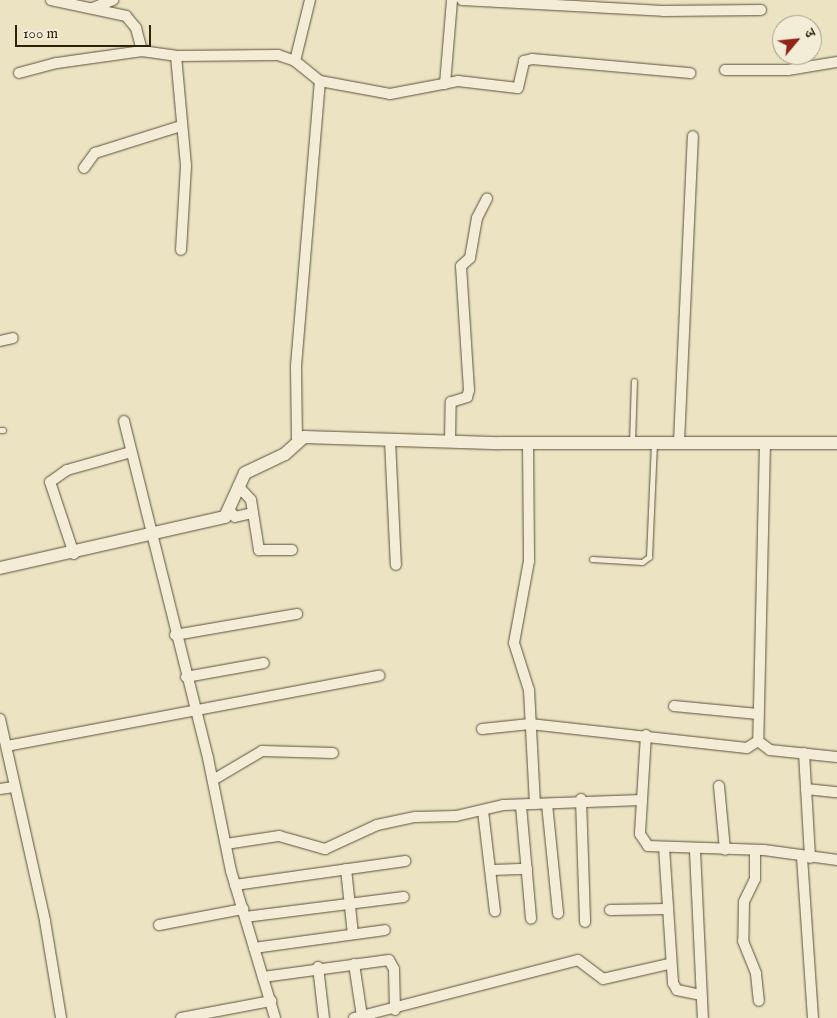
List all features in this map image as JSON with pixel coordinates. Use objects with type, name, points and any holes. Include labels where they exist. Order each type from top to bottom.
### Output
[{"type":"street","points":[[50,0],[126,16],[138,34],[142,51]]},
{"type":"street","points":[[94,8],[113,0]]},
{"type":"street","points":[[295,61],[310,0]]},
{"type":"street","points":[[446,84],[452,0]]},
{"type":"street","points":[[462,0],[663,11],[761,10]]},
{"type":"street","points":[[19,73],[56,62],[142,51],[176,56],[261,54],[295,61],[320,82],[390,94],[469,82],[518,88],[524,61],[532,59],[690,73]]},
{"type":"street","points":[[176,56],[186,166],[182,250]]},
{"type":"street","points":[[725,70],[788,70],[837,62]]},
{"type":"street","points":[[0,568],[74,554],[150,534],[219,519],[231,512],[238,486],[254,466],[285,454],[297,439],[296,366],[320,82]]},
{"type":"street","points":[[84,168],[89,156],[101,150],[181,126]]},
{"type":"street","points":[[679,442],[693,136]]},
{"type":"street","points":[[450,441],[451,402],[467,397],[469,390],[461,266],[470,258],[476,218],[487,198]]},
{"type":"street","points":[[0,341],[13,338]]},
{"type":"street","points":[[124,421],[175,635],[213,780],[235,885],[276,1018]]},
{"type":"street","points":[[297,439],[632,444],[679,442],[837,443]]},
{"type":"street","points":[[390,440],[396,564]]},
{"type":"street","points":[[528,442],[529,560],[514,643],[526,676],[534,804]]},
{"type":"street","points":[[758,741],[765,443]]},
{"type":"street","points":[[74,554],[50,482],[67,470],[131,452]]},
{"type":"street","points":[[238,486],[249,496],[259,550],[292,550]]},
{"type":"street","points":[[231,512],[235,517],[253,513]]},
{"type":"street","points":[[175,635],[297,614]]},
{"type":"street","points":[[186,677],[264,663]]},
{"type":"street","points":[[7,746],[379,676]]},
{"type":"street","points":[[674,706],[758,714]]},
{"type":"street","points":[[0,719],[61,1018]]},
{"type":"street","points":[[482,730],[530,724],[646,735],[747,748],[758,741]]},
{"type":"street","points":[[646,735],[642,800],[642,842],[694,851],[755,850],[837,860]]},
{"type":"street","points":[[758,741],[770,750],[837,757]]},
{"type":"street","points":[[213,780],[262,751],[333,753]]},
{"type":"street","points":[[804,753],[806,857],[813,1018]]},
{"type":"street","points":[[719,786],[725,850]]},
{"type":"street","points":[[0,789],[14,787]]},
{"type":"street","points":[[806,789],[837,792]]},
{"type":"street","points":[[226,844],[279,836],[325,849],[385,823],[581,799],[642,800]]},
{"type":"street","points":[[581,799],[585,922]]},
{"type":"street","points":[[547,804],[558,913]]},
{"type":"street","points":[[521,806],[531,919]]},
{"type":"street","points":[[483,811],[492,870],[495,911]]},
{"type":"street","points":[[664,847],[669,964],[677,990],[701,995]]},
{"type":"street","points":[[755,850],[755,879],[744,902],[743,941],[756,974],[759,1001]]},
{"type":"street","points":[[694,851],[703,1018]]},
{"type":"street","points":[[235,885],[405,861]]},
{"type":"street","points":[[346,869],[353,934]]},
{"type":"street","points":[[492,870],[527,869]]},
{"type":"street","points":[[159,925],[244,913],[404,897]]},
{"type":"street","points":[[610,910],[668,909]]},
{"type":"street","points":[[254,948],[385,930]]},
{"type":"street","points":[[263,977],[318,967],[384,960],[393,963],[395,1010]]},
{"type":"street","points":[[354,964],[358,1017],[395,1010],[578,960],[603,978],[669,964]]},
{"type":"street","points":[[318,967],[324,1018]]},
{"type":"street","points":[[181,1018],[271,1001]]},
{"type":"lane","points":[[632,444],[634,381]]},
{"type":"lane","points":[[592,559],[642,562],[649,557],[654,443]]}]
